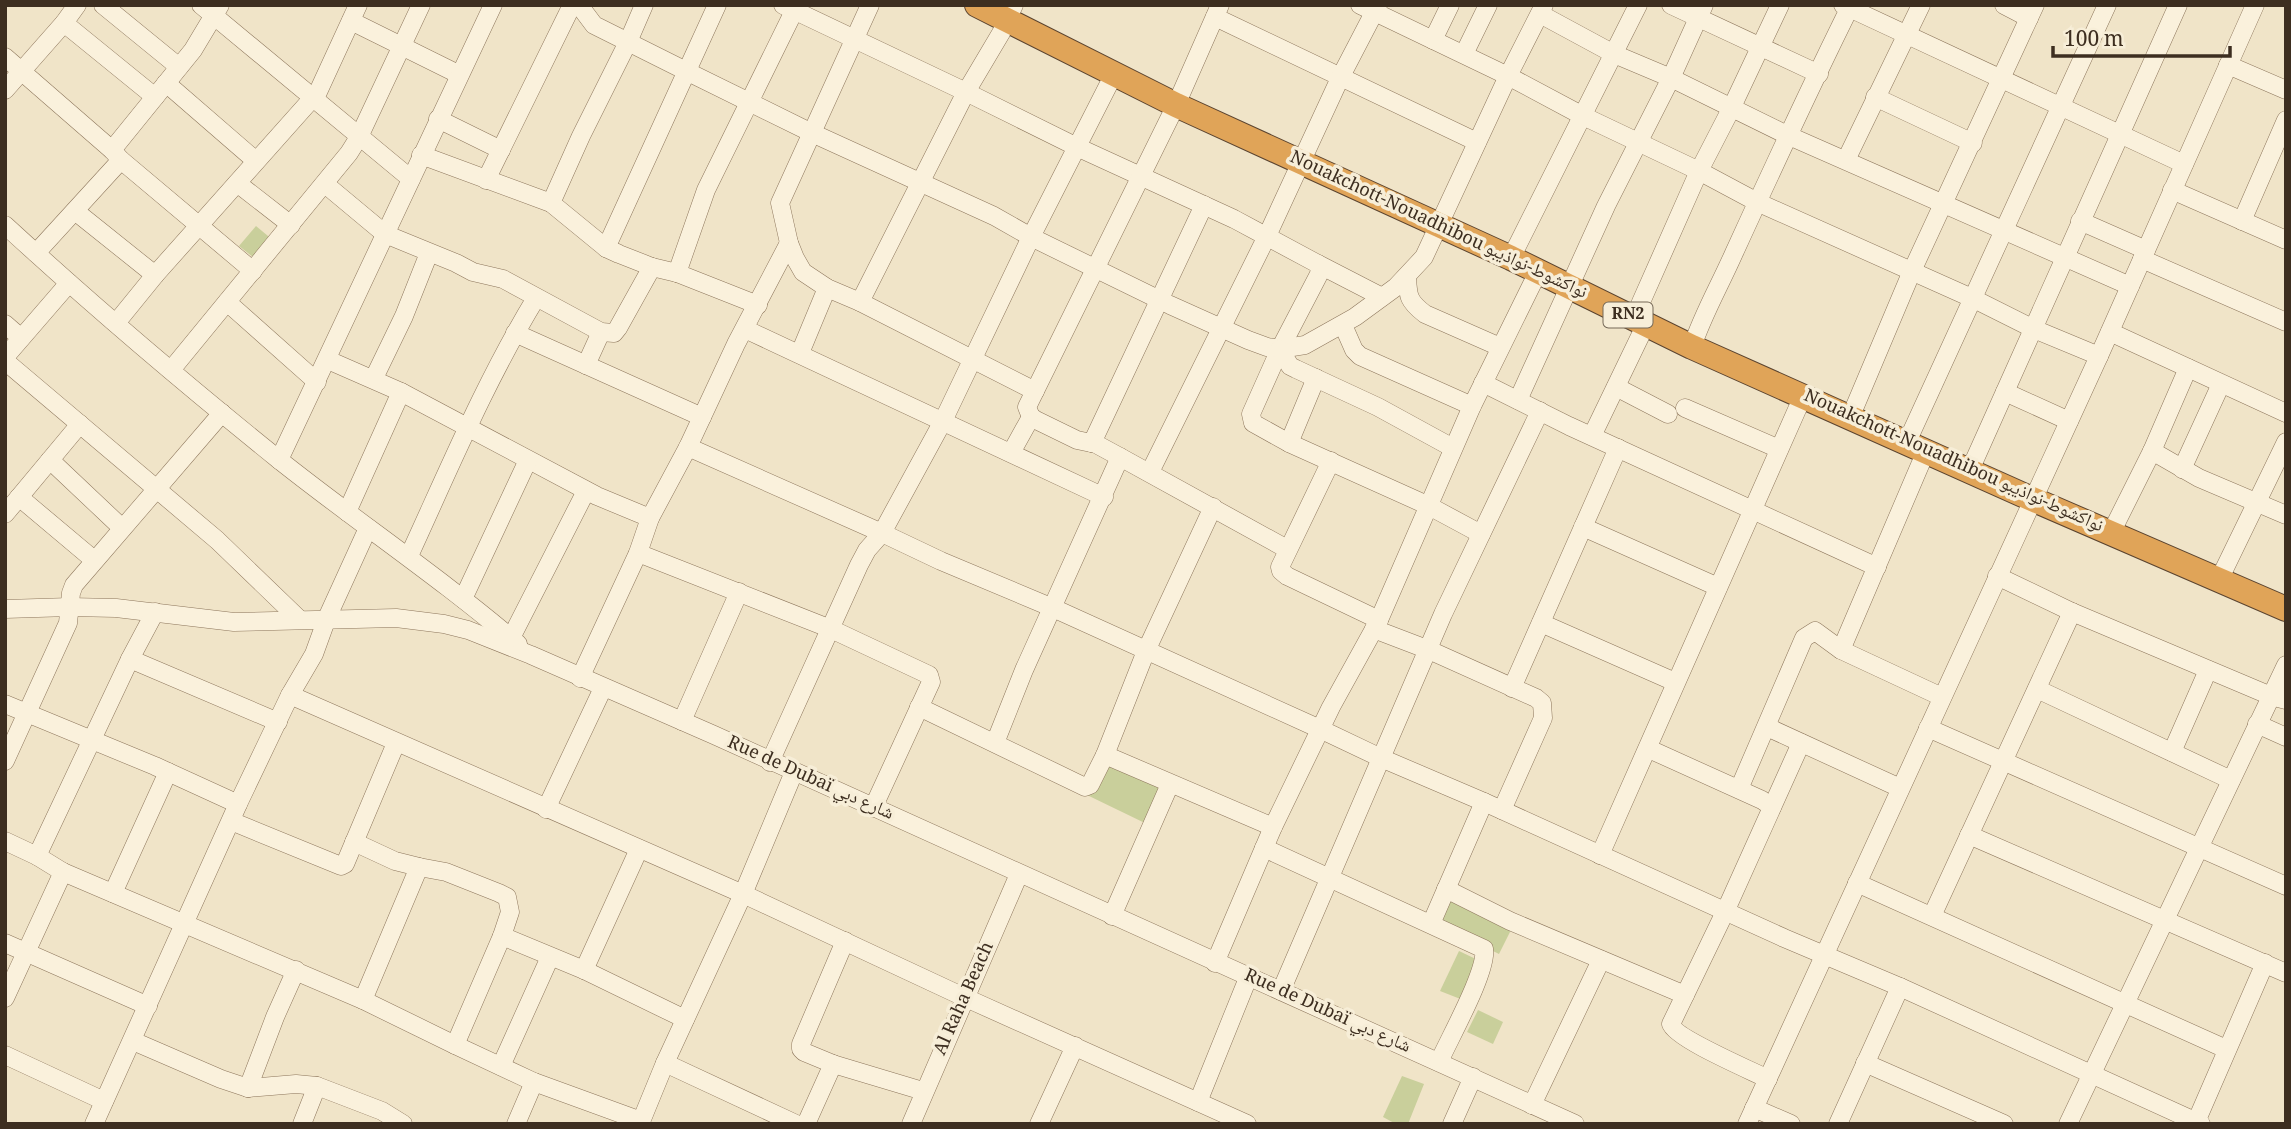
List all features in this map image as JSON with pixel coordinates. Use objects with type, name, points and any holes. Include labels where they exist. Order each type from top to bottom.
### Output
[{"type":"highway","name":"Nouakchott-Nouadhibou نواكشوط-نواذيبو","points":[[977,5],[1010,12],[1176,105],[1511,258],[1692,346],[2032,499],[2286,609]]},
{"type":"street","points":[[5,90],[64,23],[76,5]]},
{"type":"street","points":[[103,5],[179,67]]},
{"type":"street","points":[[201,5],[218,11],[313,97],[411,179]]},
{"type":"street","points":[[171,370],[291,225],[359,137],[421,5]]},
{"type":"street","points":[[279,460],[328,360],[458,74],[493,5]]},
{"type":"street","points":[[486,180],[572,5]]},
{"type":"street","points":[[579,5],[594,25],[686,71],[812,133],[994,216],[1158,299],[1267,347],[1280,349],[1305,345],[1343,325],[1382,297],[1424,257],[1508,76],[1542,10],[1614,54],[1671,78],[1731,109],[2130,286]]},
{"type":"street","points":[[551,203],[644,5]]},
{"type":"street","points":[[606,248],[718,5]]},
{"type":"street","points":[[870,5],[780,203],[789,243],[803,272],[827,288],[1035,391]]},
{"type":"street","points":[[1433,40],[1450,5]]},
{"type":"street","points":[[1464,54],[1488,5]]},
{"type":"street","points":[[1511,258],[1638,5]]},
{"type":"street","points":[[1671,5],[1701,12],[1761,46],[1819,74]]},
{"type":"street","points":[[1592,436],[1616,387],[1699,171],[1780,5]]},
{"type":"street","points":[[1846,160],[1921,5]]},
{"type":"street","points":[[1850,418],[1912,271],[2032,12],[2004,5]]},
{"type":"street","points":[[1840,650],[1877,567],[1917,446],[1973,299],[2107,5]]},
{"type":"street","points":[[1970,470],[2178,5]]},
{"type":"street","points":[[1791,1124],[1751,1116],[2110,332],[2255,5]]},
{"type":"street","points":[[1692,346],[1702,319],[1787,135],[1819,74],[1848,6],[2184,164]]},
{"type":"street","points":[[677,273],[706,190],[750,101],[791,7],[1077,147],[1204,205],[1382,297]]},
{"type":"street","points":[[1150,472],[1267,236],[1371,8],[1757,202],[2099,356]]},
{"type":"street","points":[[36,253],[75,211],[218,11]]},
{"type":"street","points":[[1287,549],[1150,472],[1031,417],[1027,407],[1176,105],[1217,11],[1340,78],[1477,142]]},
{"type":"street","points":[[860,302],[966,92],[1010,12]]},
{"type":"street","points":[[1518,400],[1606,206],[1639,144],[1701,12]]},
{"type":"street","points":[[117,323],[155,275],[313,97],[322,85],[355,13],[401,47],[458,74]]},
{"type":"street","points":[[64,23],[256,161]]},
{"type":"street","points":[[5,57],[253,271]]},
{"type":"street","points":[[2228,65],[2286,90]]},
{"type":"street","points":[[770,762],[859,565],[867,550],[882,533],[943,421],[1031,237],[1115,72]]},
{"type":"street","points":[[1875,97],[1973,143]]},
{"type":"street","points":[[438,119],[501,150]]},
{"type":"street","points":[[2242,221],[2286,120]]},
{"type":"street","points":[[421,155],[551,203],[606,248],[758,305]]},
{"type":"street","points":[[237,183],[291,225]]},
{"type":"street","points":[[324,184],[385,234],[473,272],[503,279],[601,332],[614,333],[618,328],[652,267]]},
{"type":"street","points":[[2172,190],[2286,240]]},
{"type":"street","points":[[1092,443],[1204,205]]},
{"type":"street","points":[[75,211],[155,275]]},
{"type":"street","points":[[2080,221],[2286,323]]},
{"type":"street","points":[[5,225],[69,283],[279,460],[409,556],[531,655]]},
{"type":"street","points":[[580,678],[638,553],[650,518],[789,243]]},
{"type":"street","points":[[374,378],[404,316],[429,253]]},
{"type":"street","points":[[1318,264],[1320,272],[1280,349],[1251,414],[1252,423],[1289,443],[1429,506],[1481,534]]},
{"type":"street","points":[[1215,963],[1273,827],[1320,729],[1376,624],[1472,406],[1538,272]]},
{"type":"street","points":[[1407,276],[1408,294],[1417,308],[1500,348]]},
{"type":"street","points":[[69,283],[5,359],[217,540],[299,619]]},
{"type":"street","points":[[800,353],[827,288]]},
{"type":"street","points":[[409,556],[467,429],[515,333],[536,298]]},
{"type":"street","points":[[228,302],[317,382]]},
{"type":"street","points":[[5,324],[21,338]]},
{"type":"street","points":[[1343,325],[1354,350],[1360,356],[1472,406]]},
{"type":"street","points":[[745,328],[1104,497]]},
{"type":"street","points":[[586,365],[601,332]]},
{"type":"street","points":[[2110,332],[2286,413]]},
{"type":"street","points":[[515,333],[702,417]]},
{"type":"street","points":[[1280,349],[1290,366],[1378,407],[1453,448]]},
{"type":"street","points":[[328,360],[374,378],[586,491],[650,518]]},
{"type":"street","points":[[2111,533],[2152,452],[2188,368]]},
{"type":"street","points":[[1289,443],[1316,378]]},
{"type":"street","points":[[1483,383],[1709,492],[1877,567]]},
{"type":"street","points":[[2182,470],[2221,384]]},
{"type":"street","points":[[1616,387],[1779,449]]},
{"type":"street","points":[[347,512],[401,392]]},
{"type":"street","points":[[2005,392],[2069,421]]},
{"type":"street","points":[[1600,855],[1803,396]]},
{"type":"street","points":[[1281,991],[1443,614],[1540,411]]},
{"type":"street","points":[[5,761],[68,623],[74,585],[222,413]]},
{"type":"street","points":[[1011,453],[1031,417]]},
{"type":"street","points":[[5,514],[80,424]]},
{"type":"street","points":[[2219,580],[2286,442]]},
{"type":"street","points":[[688,447],[2199,1123],[2226,1049],[2265,963]]},
{"type":"street","points":[[1512,688],[1618,448]]},
{"type":"street","points":[[2152,452],[2182,470],[2286,515]]},
{"type":"street","points":[[995,743],[1024,670],[1120,457]]},
{"type":"street","points":[[50,460],[122,528]]},
{"type":"street","points":[[463,599],[528,460]]},
{"type":"street","points":[[1331,461],[1287,549],[1281,571],[1376,624],[1542,703],[1543,718],[1502,810]]},
{"type":"street","points":[[511,638],[586,491]]},
{"type":"street","points":[[19,497],[94,560]]},
{"type":"street","points":[[919,707],[1086,787],[1092,784],[1146,651],[1213,507]]},
{"type":"street","points":[[94,1124],[234,813],[290,695],[314,654],[327,618],[368,527]]},
{"type":"street","points":[[1583,527],[1718,587]]},
{"type":"street","points":[[638,553],[831,629],[927,673],[931,682],[873,808]]},
{"type":"street","points":[[1997,576],[2072,612],[2278,698]]},
{"type":"street","points":[[681,721],[738,592]]},
{"type":"street","name":"Rue de Dubaï شارع دبي","points":[[5,609],[116,608],[222,621],[396,618],[468,630],[681,721],[1574,1123]]},
{"type":"street","points":[[37,856],[155,612]]},
{"type":"street","points":[[1932,916],[2072,612]]},
{"type":"street","points":[[1541,623],[1675,682]]},
{"type":"street","points":[[1740,789],[1804,638],[1815,631],[1840,650],[1942,697]]},
{"type":"street","points":[[130,659],[278,722]]},
{"type":"street","points":[[2068,1124],[2258,724],[2278,698],[2286,665]]},
{"type":"street","points":[[2172,752],[2208,670]]},
{"type":"street","points":[[546,809],[603,688]]},
{"type":"street","points":[[2037,689],[2231,780]]},
{"type":"street","points":[[290,695],[743,894],[1247,1124]]},
{"type":"street","points":[[5,704],[168,772],[234,813],[341,866],[345,864],[396,743]]},
{"type":"street","points":[[2258,724],[2286,737]]},
{"type":"street","points":[[1767,727],[1900,788]]},
{"type":"street","points":[[1928,728],[2286,886]]},
{"type":"street","points":[[1768,1079],[1696,1044],[1671,1028],[1671,1024],[1801,743]]},
{"type":"street","points":[[1648,749],[1740,789],[1772,807]]},
{"type":"street","points":[[1105,755],[1273,827]]},
{"type":"street","points":[[113,893],[168,772]]},
{"type":"street","points":[[5,841],[63,872],[363,1000],[534,1082],[640,1123],[743,894],[794,772]]},
{"type":"street","points":[[1112,916],[1170,784]]},
{"type":"street","points":[[1431,924],[1484,802]]},
{"type":"street","points":[[1969,835],[2286,973]]},
{"type":"street","points":[[354,842],[395,861],[446,872],[507,897],[510,912],[502,936],[454,1045]]},
{"type":"street","points":[[1264,848],[1484,949],[1485,957],[1439,1062]]},
{"type":"street","points":[[584,970],[639,849]]},
{"type":"street","points":[[363,1000],[419,867]]},
{"type":"street","points":[[5,998],[63,872]]},
{"type":"street","name":"Al Raha Beach","points":[[912,1123],[923,1091],[1019,874]]},
{"type":"street","points":[[1857,883],[2226,1049]]},
{"type":"street","points":[[1446,889],[1510,921],[1685,995]]},
{"type":"street","points":[[502,936],[584,970],[685,1019]]},
{"type":"street","points":[[845,941],[801,1049],[833,1064],[923,1091]]},
{"type":"street","points":[[5,943],[148,1006]]},
{"type":"street","points":[[501,1066],[550,957]]},
{"type":"street","points":[[1532,1105],[1601,960]]},
{"type":"street","points":[[248,1088],[296,971]]},
{"type":"street","points":[[1198,1102],[1248,978]]},
{"type":"street","points":[[1838,1124],[1899,987]]},
{"type":"street","points":[[133,1041],[248,1088],[296,1084],[317,1086],[382,1111],[403,1124]]},
{"type":"street","points":[[1039,1124],[1075,1046]]},
{"type":"street","points":[[5,1055],[104,1101]]},
{"type":"street","points":[[665,1063],[796,1124]]},
{"type":"street","points":[[1865,1063],[2004,1124]]},
{"type":"street","points":[[806,1124],[833,1064]]},
{"type":"street","points":[[1452,1124],[1473,1077]]},
{"type":"street","points":[[516,1124],[534,1082]]},
{"type":"street","points":[[302,1124],[317,1086]]},
{"type":"green space","points":[[256,226],[274,241],[258,261],[239,246]]},
{"type":"green space","points":[[1104,757],[1167,783],[1151,826],[1087,795]]},
{"type":"green space","points":[[1446,894],[1512,928],[1499,954],[1434,922]]},
{"type":"green space","points":[[1459,951],[1480,961],[1463,1000],[1440,991]]},
{"type":"green space","points":[[1478,1010],[1503,1022],[1493,1044],[1467,1032]]},
{"type":"green space","points":[[1402,1076],[1424,1084],[1408,1124],[1396,1124],[1383,1117]]}]
